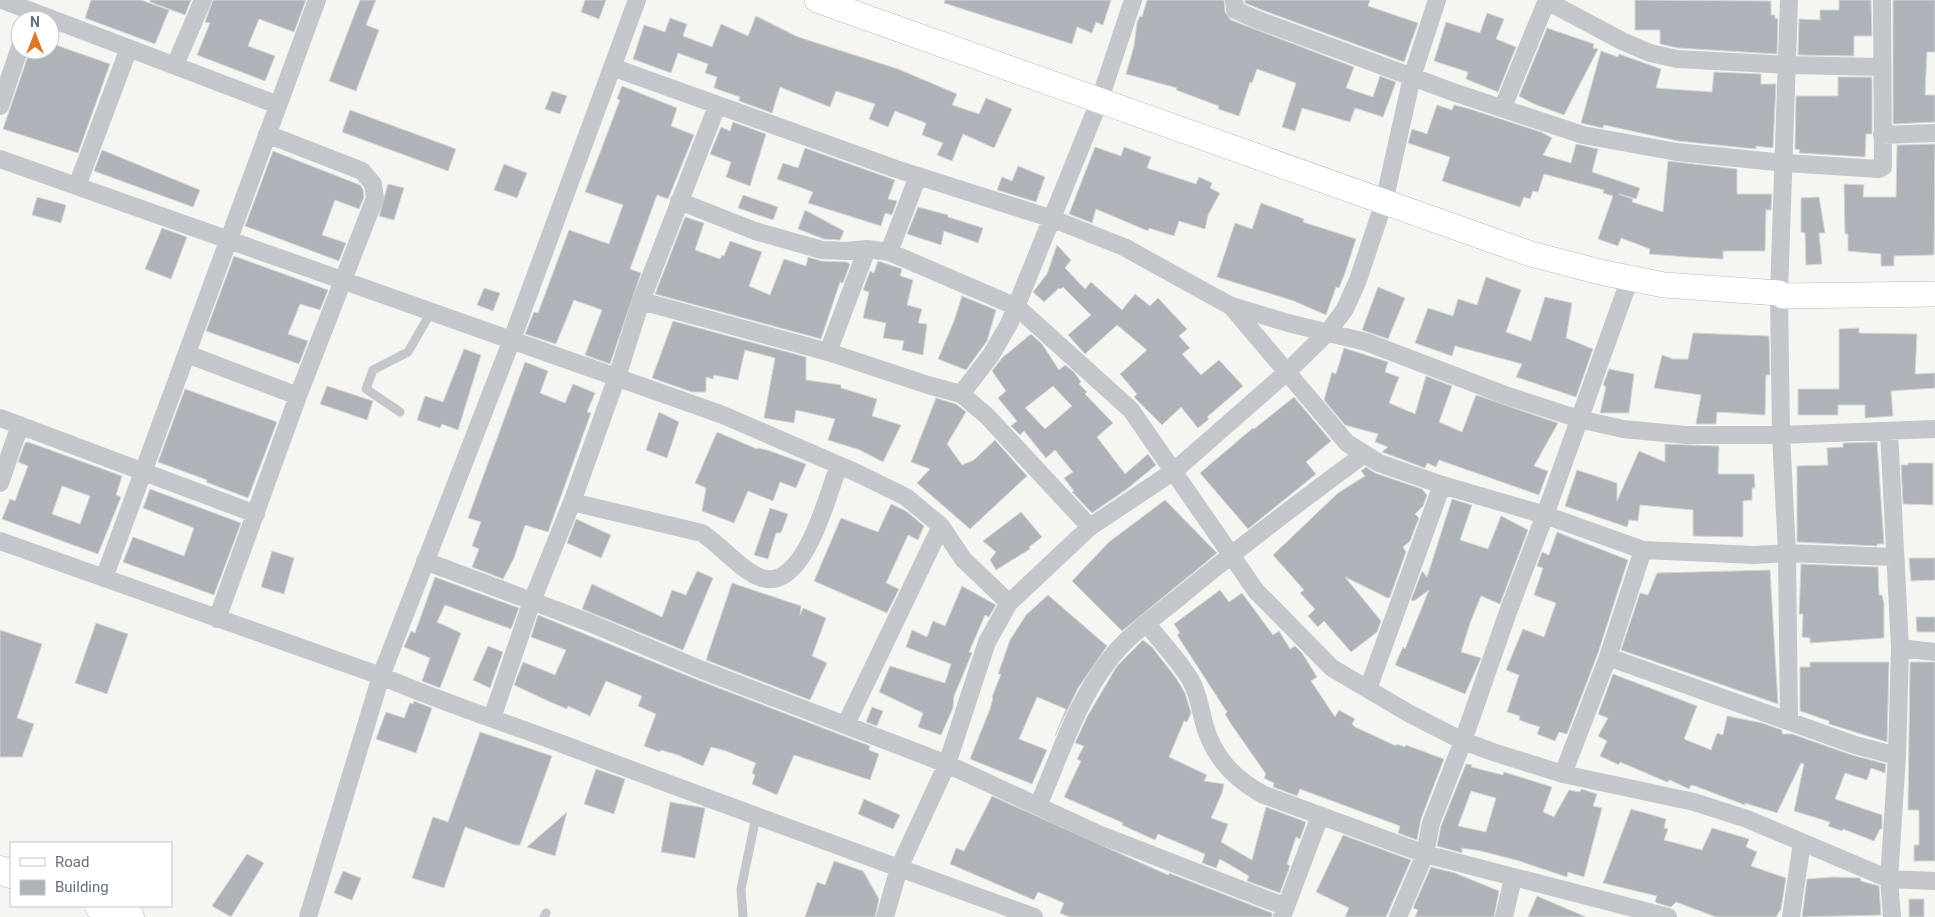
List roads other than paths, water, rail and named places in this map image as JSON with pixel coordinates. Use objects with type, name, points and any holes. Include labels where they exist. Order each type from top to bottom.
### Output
[{"type":"main road","points":[[102,907],[130,917]]},
{"type":"street","points":[[2,0],[20,10]]},
{"type":"street","points":[[175,65],[202,0]]},
{"type":"street","points":[[104,578],[317,0]]},
{"type":"street","points":[[308,917],[381,676],[511,342],[637,0]]},
{"type":"street","points":[[817,0],[1531,254],[1630,278],[1704,289],[1779,293],[1783,296],[1935,294]]},
{"type":"street","points":[[961,394],[995,349],[1016,306],[1100,102],[1133,0]]},
{"type":"street","points":[[1234,0],[1235,10],[1243,14],[1412,77],[1574,132],[1614,142],[1678,152],[1785,163],[1882,169],[1882,0]]},
{"type":"street","points":[[884,917],[899,868],[947,764],[987,642],[1009,604],[1090,528],[1174,471],[1287,372],[1328,332],[1346,309],[1358,280],[1384,202],[1412,77],[1437,0]]},
{"type":"street","points":[[1789,0],[1785,163],[1779,293],[1781,435],[1787,552],[1789,721]]},
{"type":"street","points":[[1503,108],[1547,1],[1650,53],[1678,59],[1788,65],[1881,67]]},
{"type":"street","points":[[60,25],[129,48],[278,105]]},
{"type":"street","points":[[77,186],[129,48]]},
{"type":"street","points":[[0,106],[16,60]]},
{"type":"street","points":[[612,67],[717,106],[918,176],[1053,219],[1124,247],[1229,305],[1366,342],[1505,395],[1579,419],[1655,434],[1781,435],[1935,430]]},
{"type":"street","points":[[492,718],[532,601],[572,502],[617,377],[641,301],[717,106]]},
{"type":"street","points":[[1882,135],[1935,133]]},
{"type":"street","points":[[217,619],[298,396],[375,198],[373,184],[362,171],[267,134]]},
{"type":"street","points":[[0,160],[228,238],[511,342],[723,415],[838,467],[857,473],[906,497],[941,526],[963,558],[1009,604]]},
{"type":"street","points":[[889,252],[918,176]]},
{"type":"street","points":[[679,201],[755,231],[822,250],[846,252],[867,249],[889,252],[1016,306],[1131,410],[1256,591],[1332,668],[1463,741],[1563,774],[1694,802],[1747,819],[1889,879],[1935,881]]},
{"type":"street","points":[[828,352],[867,249]]},
{"type":"street","points":[[1398,917],[1425,854],[1431,823],[1463,741],[1630,278]]},
{"type":"street","points":[[641,301],[828,352],[961,394],[987,416],[1090,528]]},
{"type":"street","points":[[1229,305],[1335,430],[1363,455],[1442,485],[1545,515],[1643,550],[1754,555],[1787,552],[1895,556]]},
{"type":"street","points":[[186,354],[298,396]]},
{"type":"street","points":[[0,418],[256,514]]},
{"type":"street","points":[[0,483],[20,425]]},
{"type":"street","points":[[1889,431],[1900,648],[1897,756],[1889,879],[1892,917]]},
{"type":"street","points":[[1038,806],[1094,683],[1109,659],[1147,624],[1232,554],[1363,455]]},
{"type":"street","points":[[572,502],[702,533],[718,544],[746,570],[764,579],[781,577],[794,568],[807,549],[838,467]]},
{"type":"street","points":[[1368,689],[1442,485]]},
{"type":"street","points":[[846,724],[941,526]]},
{"type":"street","points":[[0,541],[381,676],[428,696],[1034,917]]},
{"type":"street","points":[[1563,774],[1608,656],[1643,550]]},
{"type":"street","points":[[425,562],[532,601],[702,670],[947,764],[1098,834],[1284,912],[1320,816]]},
{"type":"street","points":[[1147,624],[1190,679],[1200,700],[1205,726],[1224,765],[1244,784],[1264,795],[1425,854],[1668,917]]},
{"type":"street","points":[[1900,648],[1935,652]]},
{"type":"street","points":[[1608,656],[1855,745],[1897,756]]},
{"type":"street","points":[[1791,917],[1802,842]]},
{"type":"street","points":[[1504,917],[1513,878]]},
{"type":"lane","points":[[400,412],[366,389],[373,370],[408,352],[431,312]]},
{"type":"lane","points":[[743,917],[741,889],[756,817]]}]
